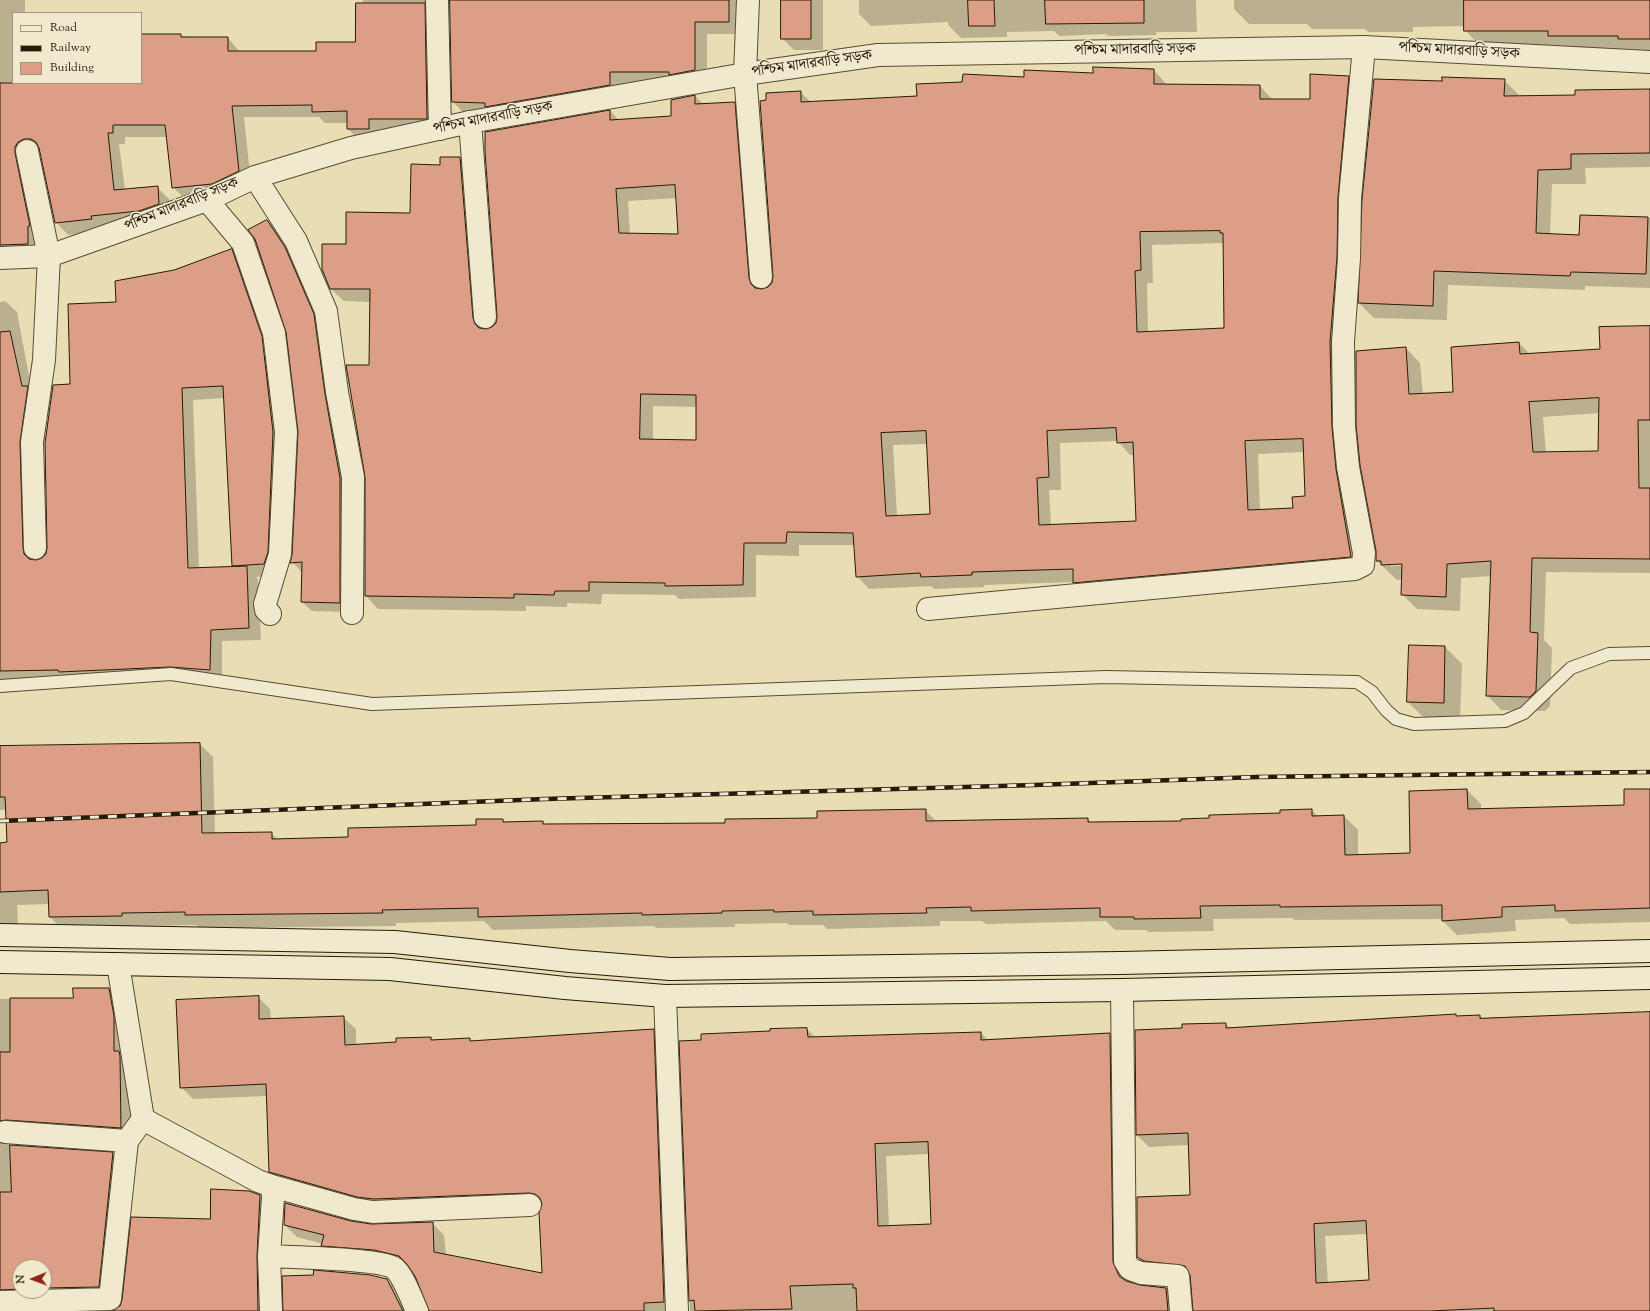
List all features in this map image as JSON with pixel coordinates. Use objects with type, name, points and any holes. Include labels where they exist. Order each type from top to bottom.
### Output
[{"type":"street","points":[[437,0],[440,129]]},
{"type":"street","points":[[748,0],[745,74],[761,277]]},
{"type":"street","points":[[928,609],[1347,569],[1363,565],[1364,553],[1348,467],[1344,426],[1343,342],[1349,258],[1350,198],[1364,46]]},
{"type":"street","name":"পশ্চিম মাদারবাড়ি সড়ক","points":[[0,258],[49,256],[207,200],[255,177],[351,148],[470,122],[745,74],[878,55],[1364,46],[1650,62]]},
{"type":"street","points":[[470,122],[486,317]]},
{"type":"street","points":[[27,151],[49,256],[44,360],[32,442],[35,548]]},
{"type":"street","points":[[255,177],[296,241],[326,311],[337,392],[353,477],[352,613]]},
{"type":"street","points":[[207,200],[243,243],[274,333],[286,432],[280,554],[265,604],[266,610],[270,614]]},
{"type":"street","points":[[0,935],[395,942],[570,961],[670,969],[1113,963],[1650,951]]},
{"type":"street","points":[[0,962],[390,970],[565,988],[665,996],[1122,990],[1650,978]]},
{"type":"street","points":[[0,1302],[109,1305],[128,1140],[144,1119],[118,964]]},
{"type":"street","points":[[1122,990],[1125,1261],[1130,1269],[1141,1273],[1178,1276],[1182,1311]]},
{"type":"street","points":[[665,996],[677,1311]]},
{"type":"street","points":[[144,1119],[258,1181],[354,1209],[373,1212],[530,1205]]},
{"type":"street","points":[[5,1132],[128,1140]]},
{"type":"street","points":[[272,1186],[273,1197],[269,1256],[272,1311]]},
{"type":"street","points":[[269,1256],[366,1262],[393,1268],[399,1274],[417,1311]]},
{"type":"lane","points":[[0,686],[171,674],[372,704],[1106,677],[1357,682],[1372,692],[1386,710],[1396,719],[1414,724],[1505,721],[1524,713],[1572,668],[1609,654],[1650,653]]},
{"type":"building","points":[[450,0],[729,0],[729,22],[695,22],[695,70],[669,75],[669,72],[610,72],[610,85],[485,107],[485,103],[452,102]]},
{"type":"building","points":[[781,0],[811,0],[811,39],[781,39]]},
{"type":"building","points":[[968,0],[994,0],[995,26],[969,26]]},
{"type":"building","points":[[1045,0],[1144,0],[1144,23],[1046,24]]},
{"type":"building","points":[[1464,0],[1650,0],[1650,39],[1618,39],[1618,36],[1548,36],[1548,31],[1464,31]]},
{"type":"building","points":[[356,3],[425,3],[427,119],[369,119],[369,129],[347,129],[347,111],[312,112],[312,105],[232,106],[239,171],[212,184],[172,188],[165,125],[113,125],[113,133],[108,133],[114,190],[158,186],[159,204],[139,211],[91,216],[92,219],[55,223],[39,148],[36,142],[31,139],[24,139],[18,142],[15,147],[15,153],[30,226],[28,226],[28,244],[0,245],[0,83],[142,84],[142,34],[181,34],[181,37],[228,37],[228,51],[316,51],[316,42],[355,42]]},
{"type":"building","points":[[1093,67],[1154,69],[1154,84],[1260,85],[1260,99],[1310,99],[1310,74],[1349,76],[1338,197],[1337,257],[1330,342],[1332,427],[1336,469],[1351,557],[1073,583],[1073,569],[972,572],[972,575],[921,577],[920,573],[856,577],[853,533],[787,532],[786,543],[744,543],[743,585],[665,586],[665,583],[589,582],[589,591],[555,591],[554,595],[514,594],[514,598],[365,596],[365,477],[346,365],[369,365],[370,289],[330,289],[322,269],[322,244],[346,244],[346,212],[410,213],[411,164],[440,165],[440,157],[460,157],[473,318],[475,324],[479,328],[486,329],[492,327],[496,323],[497,316],[485,152],[485,132],[610,110],[610,120],[671,116],[671,100],[695,95],[695,104],[735,102],[749,278],[751,284],[755,288],[762,289],[768,287],[772,283],[773,276],[760,101],[766,100],[766,93],[801,91],[801,102],[917,96],[916,84],[962,82],[963,74],[1024,77],[1024,70],[1093,73]],"holes":[[[675,185],[678,234],[619,233],[616,189]],[[1220,231],[1220,233],[1223,233],[1224,328],[1137,332],[1135,271],[1141,270],[1140,232]],[[641,394],[696,395],[696,440],[640,439]],[[1116,428],[1117,443],[1133,442],[1136,521],[1039,525],[1037,478],[1049,477],[1047,431]],[[926,431],[930,514],[886,516],[881,433]],[[1303,439],[1305,496],[1292,497],[1293,508],[1248,510],[1245,441]]]},
{"type":"building","points":[[1442,77],[1505,79],[1504,96],[1575,95],[1575,90],[1650,89],[1650,153],[1571,154],[1571,169],[1538,170],[1536,233],[1579,235],[1580,215],[1648,217],[1646,274],[1571,272],[1570,276],[1434,271],[1433,306],[1358,303],[1362,199],[1374,79],[1442,81]]},
{"type":"building","points":[[267,220],[285,247],[314,314],[325,394],[340,478],[340,603],[301,602],[302,562],[290,563],[292,555],[298,432],[286,332],[255,239],[248,230]]},
{"type":"building","points":[[232,249],[262,336],[273,432],[268,552],[264,564],[232,566],[223,386],[182,388],[188,568],[247,566],[249,628],[211,630],[210,670],[170,667],[59,672],[58,670],[0,671],[0,332],[10,331],[22,386],[28,386],[20,442],[23,548],[24,554],[29,559],[36,560],[42,558],[46,554],[47,548],[45,443],[53,385],[70,384],[68,304],[116,302],[115,281],[174,270]]},
{"type":"building","points":[[1650,326],[1650,420],[1638,420],[1639,488],[1650,488],[1650,559],[1532,558],[1530,632],[1538,633],[1536,691],[1530,697],[1486,696],[1491,561],[1447,564],[1446,597],[1401,595],[1402,564],[1381,565],[1381,561],[1376,561],[1376,551],[1360,465],[1356,425],[1356,351],[1406,347],[1409,394],[1453,392],[1451,347],[1519,342],[1520,354],[1600,349],[1599,327]],"holes":[[[1599,398],[1598,451],[1533,452],[1529,402]]]},
{"type":"building","points":[[1409,645],[1445,646],[1444,703],[1407,702]]},
{"type":"building","points":[[200,743],[202,833],[272,832],[272,839],[348,837],[348,828],[476,825],[476,819],[503,819],[503,822],[543,821],[543,824],[725,823],[725,819],[817,818],[817,811],[926,809],[926,821],[1088,818],[1088,822],[1181,821],[1181,819],[1209,818],[1209,815],[1280,813],[1280,810],[1312,809],[1312,816],[1344,815],[1345,855],[1410,853],[1409,791],[1467,789],[1468,809],[1624,805],[1624,789],[1650,789],[1650,908],[1555,911],[1555,905],[1502,907],[1502,917],[1442,921],[1442,905],[1280,907],[1280,905],[1200,906],[1201,918],[1134,919],[1134,917],[1100,917],[1100,908],[971,911],[971,907],[926,908],[927,913],[813,915],[813,911],[774,912],[774,910],[642,915],[642,913],[478,917],[478,908],[382,910],[383,913],[185,915],[185,912],[122,913],[122,916],[49,917],[48,890],[0,892],[0,843],[7,842],[5,797],[0,797],[0,746]]},
{"type":"building","points":[[73,988],[109,988],[114,1016],[114,1051],[119,1051],[120,1056],[121,1128],[6,1120],[0,1121],[0,1052],[10,1052],[10,998],[73,998]]},
{"type":"building","points":[[259,996],[259,1019],[344,1016],[345,1045],[396,1042],[396,1038],[431,1037],[431,1040],[470,1038],[470,1041],[654,1029],[664,1302],[644,1303],[644,1311],[429,1311],[415,1276],[399,1256],[374,1250],[321,1246],[324,1235],[284,1225],[285,1203],[351,1221],[371,1224],[433,1222],[434,1252],[542,1273],[539,1213],[542,1204],[540,1198],[535,1194],[374,1199],[357,1197],[269,1172],[266,1084],[180,1088],[176,1000]]},
{"type":"building","points":[[1650,1012],[1650,1311],[1494,1311],[1494,1308],[1430,1311],[1193,1311],[1190,1275],[1185,1266],[1144,1261],[1137,1257],[1137,1197],[1190,1195],[1188,1133],[1136,1135],[1135,1030],[1182,1028],[1182,1024],[1226,1023],[1226,1028],[1456,1014],[1456,1016],[1480,1015],[1480,1018]],"holes":[[[1366,1221],[1369,1280],[1316,1283],[1314,1224]]]},
{"type":"building","points":[[807,1028],[808,1037],[981,1032],[981,1040],[1110,1033],[1113,1262],[1119,1276],[1126,1281],[1140,1285],[1166,1288],[1168,1311],[857,1311],[856,1288],[853,1288],[853,1284],[790,1286],[792,1309],[695,1311],[694,1300],[689,1301],[679,1041],[701,1040],[701,1034],[770,1031],[770,1029]],"holes":[[[928,1142],[931,1224],[878,1226],[875,1144]]]},
{"type":"building","points":[[10,1145],[113,1152],[99,1287],[52,1288],[52,1259],[12,1259],[12,1289],[0,1290],[0,1192],[11,1192]]},
{"type":"building","points":[[211,1189],[249,1191],[260,1195],[257,1256],[258,1311],[112,1311],[120,1306],[122,1300],[131,1217],[210,1219]]},
{"type":"building","points":[[314,1270],[370,1275],[387,1279],[403,1311],[283,1311],[282,1276],[313,1275]]},
{"type":"railway","points":[[0,821],[545,799],[1257,777],[1650,772]]}]
